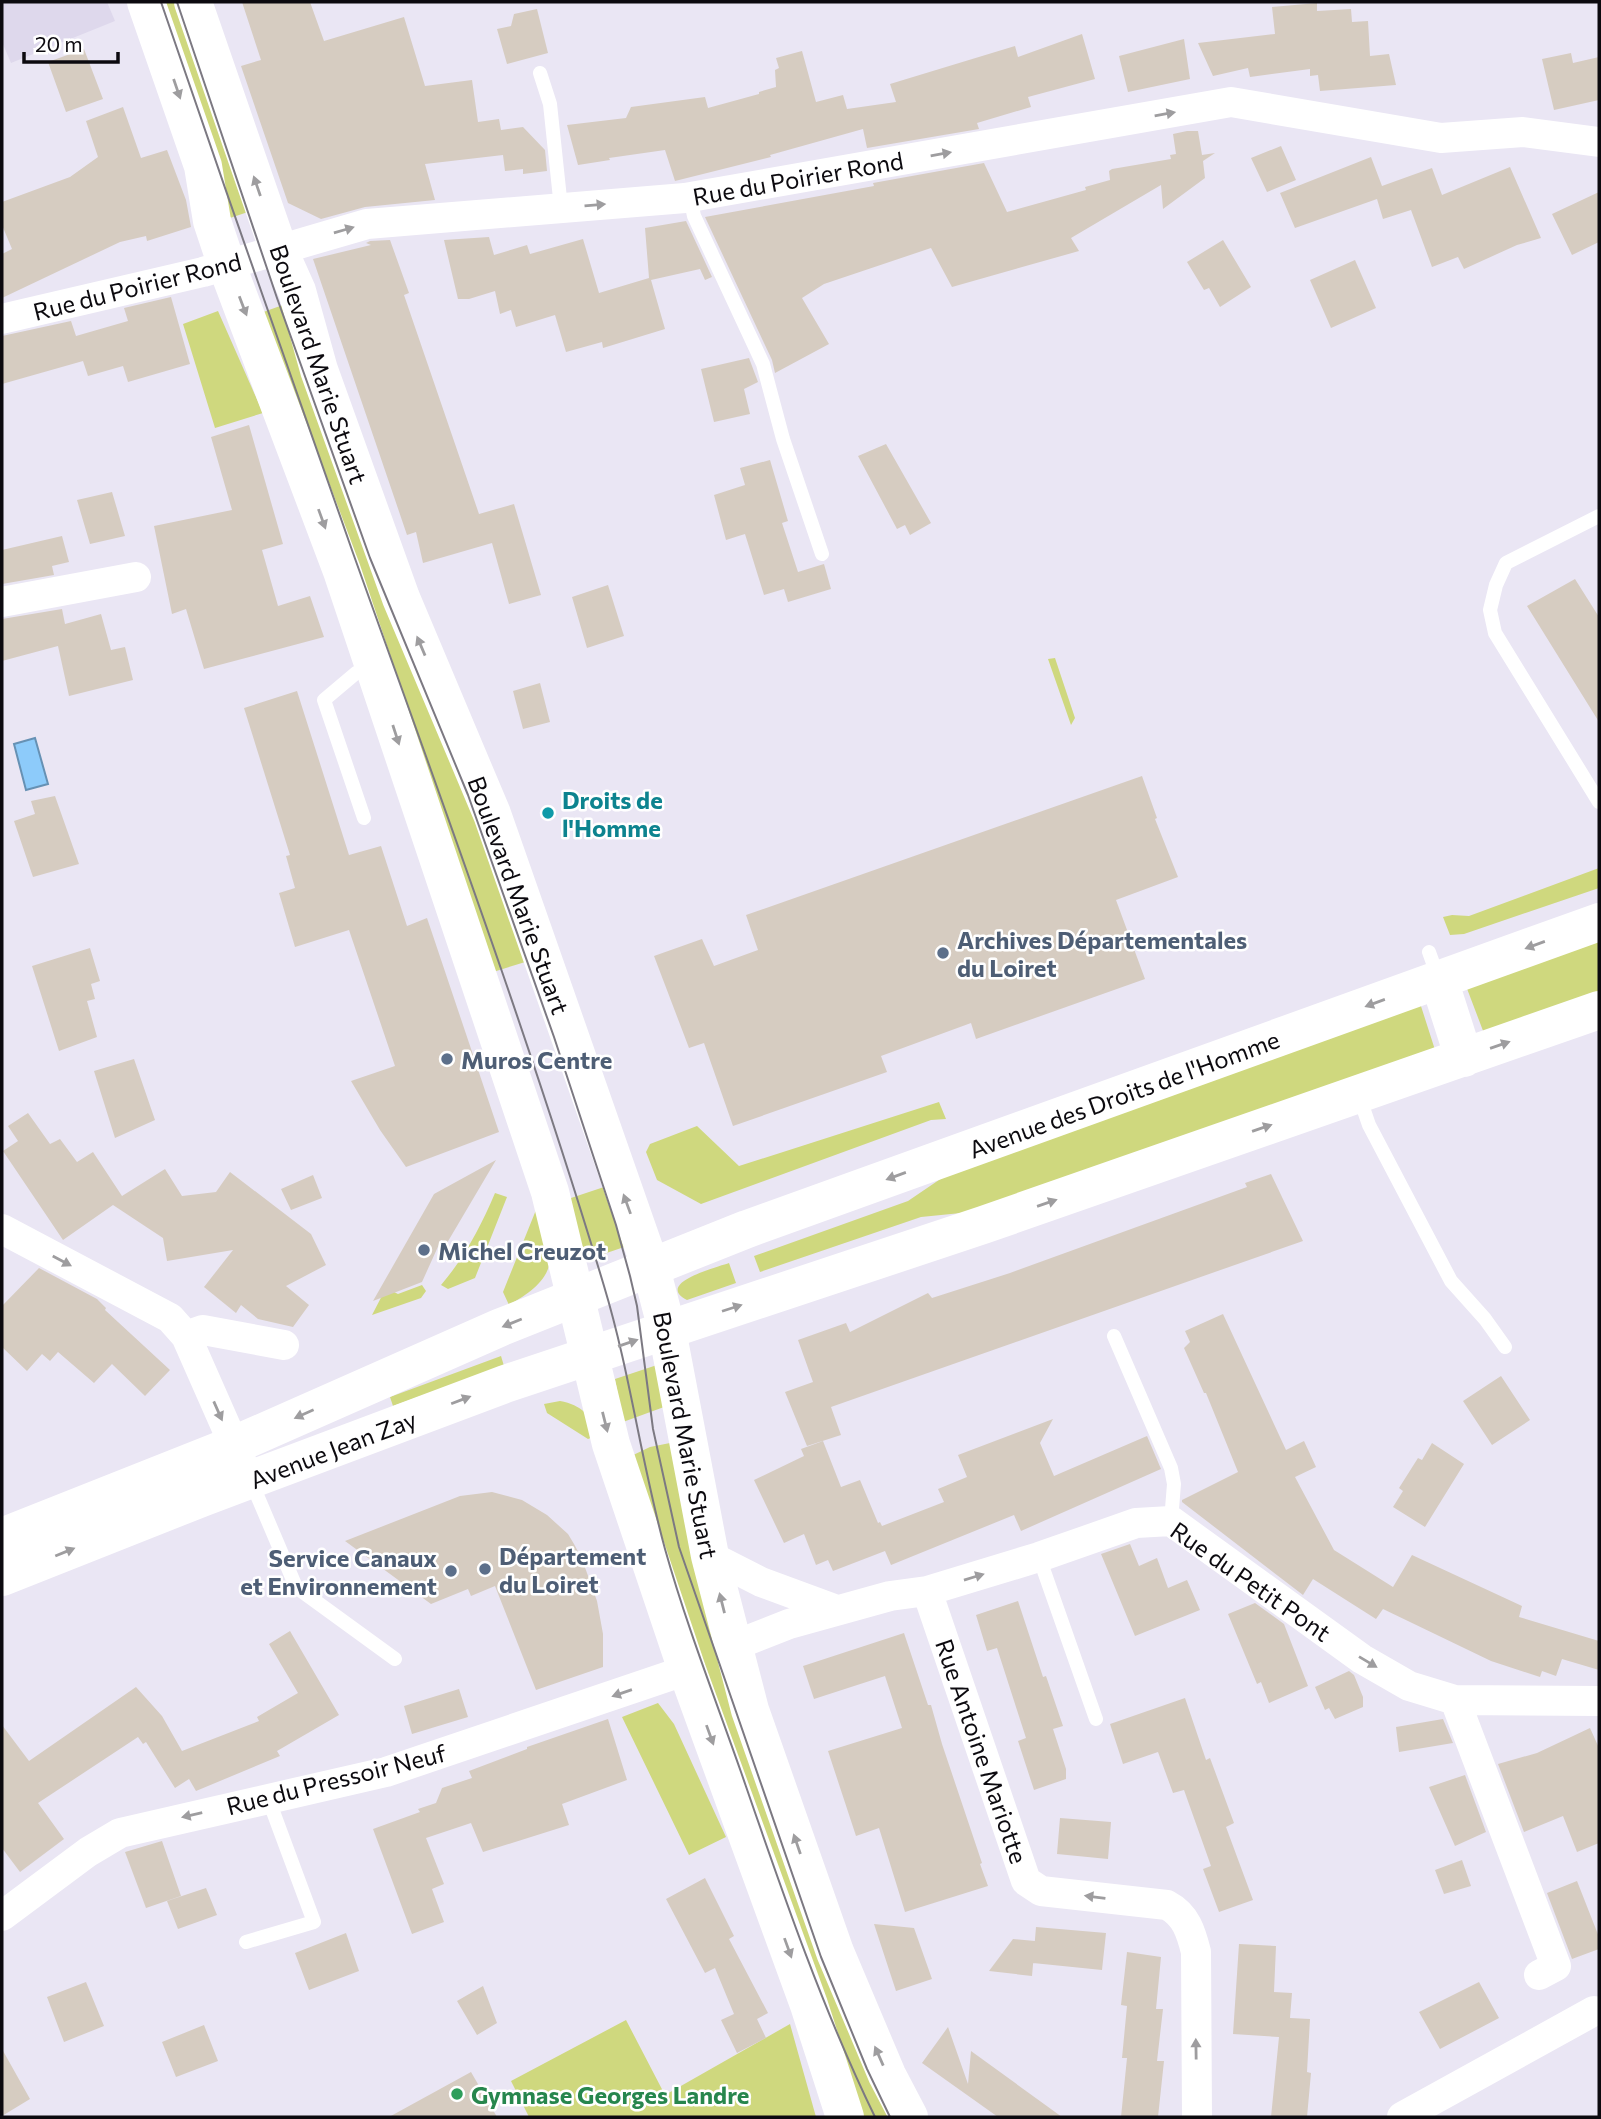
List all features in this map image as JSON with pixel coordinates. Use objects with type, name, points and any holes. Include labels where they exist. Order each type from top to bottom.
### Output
[{"type":"main road","name":"Boulevard Marie Stuart","points":[[146,2],[203,166],[212,221],[227,266],[342,571],[550,1192],[611,1444],[687,1670],[804,1992],[845,2117]]},
{"type":"main road","name":"Boulevard Marie Stuart","points":[[193,2],[279,251],[297,291],[319,370],[401,598],[492,814],[650,1268],[667,1330],[710,1556],[750,1710],[835,1952],[887,2075],[909,2117]]},
{"type":"main road","name":"Avenue des Droits de l'Homme","points":[[650,1268],[1434,966],[1599,922]]},
{"type":"main road","points":[[1434,966],[1464,1058]]},
{"type":"main road","points":[[667,1330],[983,1226],[1599,1010]]},
{"type":"main road","name":"Avenue Jean Zay","points":[[2,1537],[234,1445],[499,1328],[650,1268]]},
{"type":"main road","name":"Avenue Jean Zay","points":[[2,1577],[505,1384],[667,1330]]},
{"type":"street","name":"Rue du Poirier Rond","points":[[2,319],[227,266],[367,224],[690,197],[1231,102],[1441,138],[1523,132],[1599,142]]},
{"type":"street","points":[[2,602],[136,577]]},
{"type":"street","points":[[2,1229],[170,1318],[186,1336],[250,1480]]},
{"type":"street","points":[[186,1336],[203,1330],[284,1345]]},
{"type":"street","name":"Rue du Petit Pont","points":[[733,1646],[789,1623],[890,1596],[928,1591],[1039,1557],[1136,1523],[1171,1521],[1362,1659],[1409,1686],[1455,1700],[1599,1701]]},
{"type":"street","points":[[710,1556],[761,1582],[837,1610]]},
{"type":"street","name":"Rue Antoine Mariotte","points":[[928,1591],[1026,1881],[1041,1891],[1167,1906],[1177,1911],[1191,1932],[1196,1952],[1197,2117]]},
{"type":"street","name":"Rue du Pressoir Neuf","points":[[2,1916],[88,1852],[120,1833],[386,1772],[687,1670]]},
{"type":"street","points":[[1455,1700],[1556,1966],[1539,1975]]},
{"type":"street","points":[[1402,2117],[1597,2016]]},
{"type":"lane","points":[[540,73],[550,104],[561,208]]},
{"type":"lane","points":[[690,197],[694,216],[763,364],[783,439],[822,554]]},
{"type":"lane","points":[[1599,516],[1506,563],[1496,585],[1490,610],[1495,634],[1599,802]]},
{"type":"lane","points":[[364,818],[324,700],[356,673],[373,664]]},
{"type":"lane","points":[[1359,1094],[1369,1125],[1451,1281],[1485,1319],[1505,1347]]},
{"type":"lane","points":[[1114,1336],[1171,1468],[1174,1484],[1171,1521]]},
{"type":"lane","points":[[250,1480],[296,1587],[395,1659]]},
{"type":"lane","points":[[1039,1557],[1096,1719]]},
{"type":"lane","points":[[246,1942],[314,1922],[268,1798]]},
{"type":"shaded area","points":[[2,2],[107,2],[115,21],[11,63],[2,42]]},
{"type":"green space","points":[[153,2],[184,2],[254,210],[221,221]]},
{"type":"green space","points":[[294,301],[535,959],[493,972],[255,315]]},
{"type":"green space","points":[[218,311],[263,413],[215,428],[183,324]]},
{"type":"green space","points":[[1055,658],[1075,718],[1071,725],[1048,659]]},
{"type":"green space","points":[[1599,868],[1599,888],[1464,934],[1450,935],[1443,917],[1469,916]]},
{"type":"green space","points":[[1599,939],[1599,995],[1485,1036],[1466,986]]},
{"type":"green space","points":[[1420,1003],[1436,1053],[981,1211],[921,1217],[760,1272],[754,1256],[908,1201],[961,1165]]},
{"type":"green space","points":[[939,1102],[946,1119],[931,1120],[701,1204],[657,1180],[646,1152],[650,1144],[697,1126],[739,1166]]},
{"type":"green space","points":[[610,1185],[630,1245],[586,1260],[562,1201]]},
{"type":"green space","points":[[495,1193],[507,1197],[475,1278],[448,1289],[441,1285],[472,1241]]},
{"type":"green space","points":[[536,1210],[549,1249],[548,1268],[535,1287],[509,1305],[503,1292]]},
{"type":"green space","points":[[729,1263],[736,1283],[687,1300],[679,1294],[678,1288],[683,1282]]},
{"type":"green space","points":[[422,1285],[426,1291],[421,1298],[372,1315],[386,1288],[398,1294]]},
{"type":"green space","points":[[501,1356],[504,1366],[393,1406],[390,1397]]},
{"type":"green space","points":[[657,1365],[664,1407],[623,1422],[615,1379]]},
{"type":"green space","points":[[560,1401],[574,1405],[584,1412],[598,1435],[588,1439],[547,1413],[544,1404]]},
{"type":"green space","points":[[670,1443],[902,2117],[863,2117],[629,1457],[650,1447]]},
{"type":"green space","points":[[658,1703],[674,1724],[726,1837],[689,1855],[622,1717]]},
{"type":"green space","points":[[626,2020],[665,2095],[790,2024],[816,2117],[529,2117],[511,2081]]},
{"type":"water","points":[[35,738],[48,784],[26,790],[14,744]]},
{"type":"building","points":[[242,2],[310,2],[324,41],[404,17],[425,86],[472,80],[478,122],[499,119],[501,130],[523,127],[545,150],[547,171],[523,174],[523,169],[505,171],[503,155],[425,164],[435,200],[365,207],[321,219],[288,203],[241,66],[261,60]]},
{"type":"building","points":[[1317,3],[1317,11],[1351,9],[1352,22],[1368,21],[1370,56],[1389,54],[1396,85],[1320,91],[1318,75],[1310,76],[1310,69],[1250,77],[1248,68],[1213,76],[1198,43],[1275,34],[1272,7]]},
{"type":"building","points":[[537,9],[548,53],[507,64],[497,29],[511,26],[514,14]]},
{"type":"building","points":[[1082,34],[1095,79],[1028,97],[1031,107],[977,123],[979,129],[867,148],[863,129],[770,155],[771,157],[675,181],[665,150],[578,165],[567,125],[626,118],[631,107],[705,97],[708,108],[759,94],[776,87],[775,70],[779,68],[776,58],[802,51],[816,102],[843,95],[847,109],[896,102],[890,84],[1015,46],[1018,57]]},
{"type":"building","points":[[1184,39],[1190,79],[1128,92],[1119,56]]},
{"type":"building","points":[[84,49],[103,99],[66,112],[48,62]]},
{"type":"building","points":[[1571,53],[1573,63],[1599,57],[1599,100],[1554,110],[1542,59]]},
{"type":"building","points":[[123,107],[141,158],[167,150],[186,200],[191,227],[147,241],[146,236],[120,242],[2,298],[2,254],[12,249],[2,225],[2,202],[70,177],[98,157],[86,121]]},
{"type":"building","points":[[1198,131],[1202,155],[1215,153],[1203,161],[1205,178],[1163,209],[1161,185],[1071,238],[1079,251],[952,287],[931,248],[824,284],[802,298],[829,344],[775,373],[772,360],[705,217],[984,163],[1007,212],[1086,190],[1085,187],[1110,180],[1109,171],[1112,169],[1171,159],[1170,155],[1176,154],[1173,134]]},
{"type":"building","points":[[1281,146],[1296,180],[1267,192],[1251,158]]},
{"type":"building","points":[[1371,157],[1382,186],[1432,168],[1442,195],[1510,167],[1541,238],[1517,245],[1464,269],[1458,257],[1432,267],[1411,210],[1383,219],[1377,199],[1295,228],[1280,193]]},
{"type":"building","points":[[1599,192],[1599,242],[1572,255],[1552,214]]},
{"type":"building","points":[[686,221],[712,277],[705,280],[700,269],[651,280],[665,329],[603,348],[602,342],[566,352],[555,315],[516,327],[511,310],[500,314],[495,291],[469,299],[458,299],[444,240],[489,237],[494,255],[527,245],[530,254],[583,239],[599,293],[649,278],[645,228]]},
{"type":"building","points":[[390,240],[409,293],[404,295],[479,514],[514,504],[541,595],[509,604],[492,543],[423,563],[416,532],[407,535],[313,259],[371,245],[366,243],[370,241]]},
{"type":"building","points":[[1223,240],[1251,287],[1220,307],[1209,288],[1204,290],[1187,262]]},
{"type":"building","points":[[1355,260],[1376,308],[1331,328],[1310,280]]},
{"type":"building","points":[[171,297],[190,364],[128,382],[123,366],[88,376],[83,361],[2,384],[2,336],[71,321],[76,336],[128,321],[124,308]]},
{"type":"building","points":[[749,358],[758,382],[744,389],[750,414],[714,422],[701,369]]},
{"type":"building","points":[[249,425],[283,544],[262,550],[278,606],[310,596],[324,637],[204,669],[186,609],[172,614],[154,526],[232,510],[211,437]]},
{"type":"building","points":[[886,444],[931,523],[910,535],[905,525],[897,529],[858,456]]},
{"type":"building","points":[[770,460],[788,521],[782,523],[798,572],[824,564],[831,589],[788,602],[784,589],[764,595],[745,534],[726,540],[714,495],[745,485],[740,468]]},
{"type":"building","points":[[112,492],[125,536],[90,544],[77,500]]},
{"type":"building","points":[[62,536],[69,562],[52,566],[54,575],[2,584],[2,550]]},
{"type":"building","points":[[1575,579],[1599,617],[1599,722],[1527,606]]},
{"type":"building","points":[[608,585],[624,636],[587,648],[572,597]]},
{"type":"building","points":[[62,609],[65,624],[101,614],[111,650],[125,647],[133,680],[69,696],[58,646],[2,661],[2,619]]},
{"type":"building","points":[[540,683],[550,722],[523,729],[513,691]]},
{"type":"building","points":[[297,691],[349,855],[381,846],[407,926],[427,918],[499,1132],[406,1167],[351,1081],[395,1066],[349,930],[295,947],[279,893],[295,888],[286,856],[290,855],[244,708]]},
{"type":"building","name":"Archives Départementales du Loiret","points":[[1142,776],[1157,818],[1155,819],[1178,877],[1116,900],[1145,979],[976,1039],[971,1023],[881,1056],[887,1072],[733,1126],[704,1043],[689,1048],[654,956],[702,939],[714,966],[758,950],[746,915]]},
{"type":"building","points":[[55,796],[79,864],[33,877],[14,821],[35,814],[31,801]]},
{"type":"building","points":[[90,948],[100,981],[91,984],[95,999],[87,1001],[97,1037],[59,1051],[32,966]]},
{"type":"building","points":[[134,1059],[155,1120],[115,1138],[94,1071]]},
{"type":"building","points":[[28,1113],[50,1144],[60,1139],[77,1162],[93,1152],[122,1196],[165,1169],[182,1196],[216,1192],[230,1172],[311,1234],[326,1265],[286,1286],[309,1305],[293,1327],[258,1319],[241,1305],[236,1313],[204,1287],[233,1250],[167,1261],[163,1238],[113,1205],[63,1240],[3,1151],[18,1141],[8,1126]]},
{"type":"building","points":[[496,1160],[447,1243],[441,1240],[422,1282],[373,1301],[434,1194]]},
{"type":"building","points":[[1271,1174],[1303,1241],[831,1407],[841,1435],[807,1446],[785,1392],[813,1382],[798,1340],[846,1323],[850,1332],[928,1293],[932,1298],[1010,1273],[1247,1187],[1245,1183]]},
{"type":"building","points":[[313,1175],[322,1198],[291,1210],[281,1189]]},
{"type":"building","points":[[39,1268],[97,1299],[105,1310],[170,1370],[145,1396],[112,1364],[94,1383],[58,1352],[50,1361],[42,1354],[27,1371],[2,1347],[2,1306]]},
{"type":"building","points":[[1223,1314],[1286,1450],[1304,1441],[1316,1467],[1295,1477],[1334,1550],[1393,1587],[1412,1555],[1522,1606],[1519,1617],[1599,1641],[1599,1670],[1562,1659],[1556,1676],[1542,1671],[1540,1677],[1491,1661],[1383,1609],[1376,1619],[1313,1579],[1303,1595],[1182,1502],[1238,1472],[1206,1393],[1184,1348],[1190,1342],[1185,1331]]},
{"type":"building","points":[[1501,1376],[1530,1420],[1492,1445],[1463,1401]]},
{"type":"building","points":[[1053,1419],[1040,1443],[1054,1476],[1147,1436],[1161,1469],[1021,1531],[1014,1515],[891,1565],[885,1551],[833,1571],[828,1560],[816,1565],[804,1534],[784,1543],[754,1480],[804,1456],[801,1449],[823,1441],[841,1487],[860,1480],[878,1523],[882,1526],[944,1502],[938,1489],[967,1477],[958,1455]]},
{"type":"building","points":[[1432,1443],[1464,1464],[1425,1527],[1393,1507],[1403,1491],[1399,1488],[1418,1458],[1422,1460]]},
{"type":"building","name":"Département du Loiret","points":[[492,1492],[522,1500],[547,1515],[568,1534],[582,1559],[597,1601],[603,1634],[603,1667],[536,1690],[495,1586],[471,1596],[468,1589],[431,1604],[345,1541],[460,1496]]},
{"type":"building","points":[[1130,1544],[1139,1566],[1157,1558],[1168,1588],[1187,1580],[1200,1610],[1135,1636],[1101,1554]]},
{"type":"building","points":[[1018,1601],[1043,1677],[1046,1676],[1063,1726],[1053,1729],[1066,1769],[1066,1779],[1034,1790],[1018,1741],[1026,1738],[997,1648],[987,1651],[976,1615]]},
{"type":"building","points":[[1255,1603],[1284,1624],[1308,1686],[1269,1703],[1261,1682],[1257,1684],[1228,1614]]},
{"type":"building","points":[[290,1631],[339,1715],[277,1751],[280,1756],[196,1791],[189,1779],[175,1788],[146,1742],[143,1744],[138,1737],[38,1803],[64,1839],[20,1872],[2,1848],[2,1725],[29,1761],[136,1687],[162,1716],[182,1751],[259,1721],[257,1717],[298,1693],[269,1644]]},
{"type":"building","points":[[904,1633],[928,1705],[931,1705],[988,1886],[905,1912],[879,1828],[856,1836],[828,1751],[902,1728],[885,1676],[814,1699],[803,1666]]},
{"type":"building","points":[[1349,1671],[1354,1675],[1363,1697],[1363,1707],[1335,1719],[1329,1708],[1325,1710],[1315,1687]]},
{"type":"building","points":[[459,1689],[468,1717],[412,1734],[404,1706]]},
{"type":"building","points":[[1185,1698],[1206,1760],[1210,1758],[1234,1823],[1226,1827],[1253,1900],[1219,1912],[1203,1869],[1211,1866],[1184,1790],[1173,1793],[1158,1752],[1123,1764],[1110,1724]]},
{"type":"building","points":[[608,1719],[627,1780],[562,1804],[569,1825],[483,1852],[471,1823],[426,1838],[444,1884],[432,1889],[444,1922],[412,1934],[373,1829],[420,1812],[418,1809],[436,1803],[442,1788],[472,1778],[469,1771],[527,1747]]},
{"type":"building","points":[[1443,1719],[1453,1743],[1399,1752],[1396,1727]]},
{"type":"building","points":[[1590,1728],[1599,1748],[1599,1843],[1577,1852],[1563,1816],[1524,1832],[1498,1764],[1537,1753]]},
{"type":"building","points":[[1465,1775],[1486,1832],[1455,1846],[1429,1787]]},
{"type":"building","points":[[1060,1818],[1111,1822],[1108,1859],[1057,1854]]},
{"type":"building","points":[[162,1841],[181,1896],[146,1908],[125,1852]]},
{"type":"building","points":[[1462,1860],[1471,1886],[1444,1894],[1435,1870]]},
{"type":"building","points":[[705,1878],[734,1936],[729,1939],[768,2013],[757,2019],[766,2038],[737,2053],[721,2020],[734,2014],[715,1968],[705,1973],[666,1899]]},
{"type":"building","points":[[1577,1881],[1599,1937],[1599,1949],[1572,1959],[1547,1893]]},
{"type":"building","points":[[206,1888],[217,1915],[178,1929],[167,1901]]},
{"type":"building","points":[[874,1924],[914,1928],[932,1979],[896,1991]]},
{"type":"building","points":[[1036,1927],[1106,1933],[1102,1970],[1033,1963]]},
{"type":"building","points":[[346,1933],[359,1971],[309,1990],[295,1953]]},
{"type":"building","points":[[1013,1939],[1035,1941],[1032,1976],[989,1971]]},
{"type":"building","points":[[1239,1944],[1276,1946],[1274,1992],[1292,1993],[1290,2018],[1310,2019],[1307,2072],[1311,2073],[1307,2117],[1271,2117],[1279,2037],[1233,2034]]},
{"type":"building","points":[[1127,1952],[1161,1957],[1156,2009],[1163,2009],[1157,2061],[1164,2061],[1158,2117],[1121,2117],[1127,2058],[1122,2058],[1127,2006],[1121,2005]]},
{"type":"building","points":[[86,1982],[104,2026],[64,2042],[47,1997]]},
{"type":"building","points":[[1479,1982],[1499,2018],[1440,2049],[1419,2012]]},
{"type":"building","points":[[483,1986],[497,2023],[477,2035],[457,2001]]},
{"type":"building","points":[[204,2025],[218,2061],[176,2077],[162,2042]]},
{"type":"building","points":[[948,2027],[968,2084],[971,2051],[1062,2117],[998,2117],[922,2063]]},
{"type":"building","points":[[2,2049],[30,2099],[2,2116]]},
{"type":"building","name":"Gymnase Georges Landre","points":[[471,2072],[497,2117],[389,2117]]},
{"type":"tram line","points":[[161,2],[546,1101],[613,1318],[657,1516],[691,1633],[803,1946],[837,2033],[875,2117]]},
{"type":"tram line","points":[[177,2],[277,298],[370,558],[468,795],[554,1037],[616,1225],[630,1276],[637,1306],[653,1429],[679,1547],[821,1957],[867,2069],[890,2117]]},
{"type":"place","name":"Droits de l'Homme","points":[[548,813]]},
{"type":"place","name":"Archives Départementales du Loiret","points":[[943,953]]},
{"type":"place","name":"Muros Centre","points":[[447,1059]]},
{"type":"place","name":"Michel Creuzot","points":[[424,1250]]},
{"type":"place","name":"Département du Loiret","points":[[485,1569]]},
{"type":"place","name":"Service Canaux et Environnement","points":[[451,1571]]},
{"type":"place","name":"Gymnase Georges Landre","points":[[457,2094]]}]
